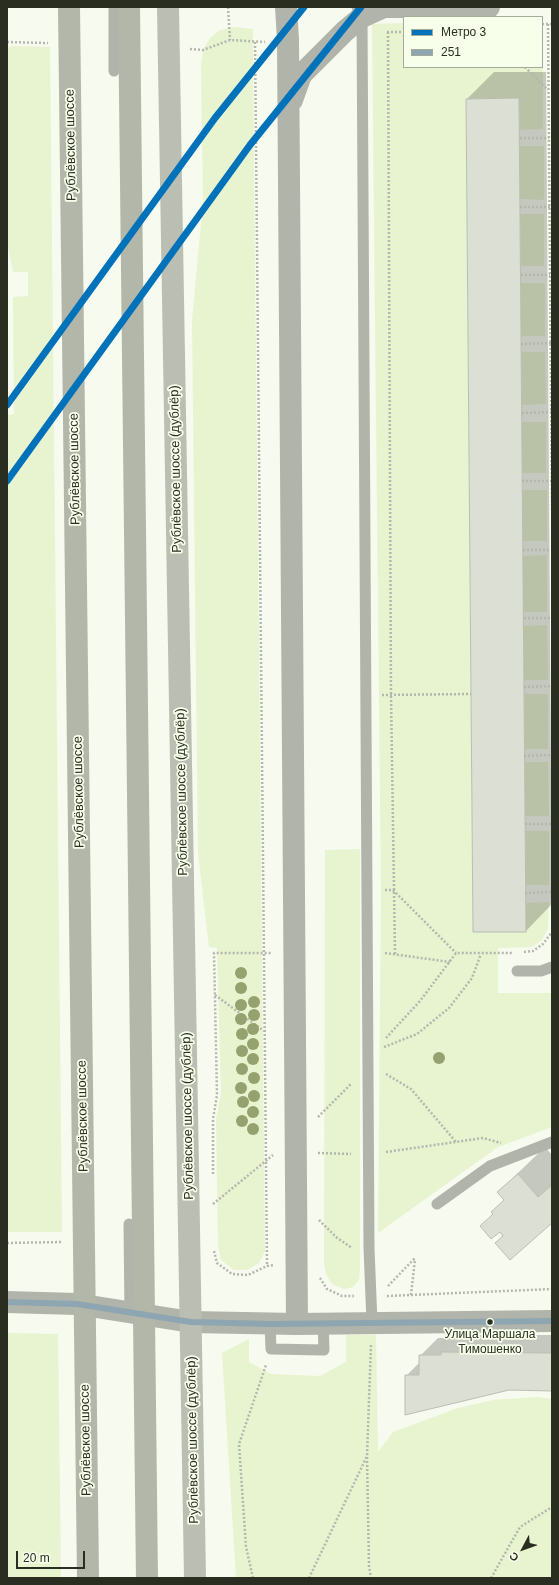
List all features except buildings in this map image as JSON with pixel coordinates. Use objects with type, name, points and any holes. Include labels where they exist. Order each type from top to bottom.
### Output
[{"type":"main road","name":"Рублёвское шоссе","points":[[69,7],[88,1578]]},
{"type":"main road","points":[[129,7],[147,1578]]},
{"type":"main road","name":"Рублёвское шоссе (дублёр)","points":[[168,7],[195,1578]]},
{"type":"street","points":[[286,7],[297,1324]]},
{"type":"street","points":[[288,109],[300,75],[345,31],[359,12],[384,7],[489,7]]},
{"type":"street","points":[[7,1302],[77,1304],[130,1314],[191,1322],[297,1324],[552,1321]]},
{"type":"lane","points":[[114,7],[114,71]]},
{"type":"lane","points":[[359,12],[370,1258],[374,1296],[372,1323]]},
{"type":"lane","points":[[517,971],[540,971],[552,966]]},
{"type":"lane","points":[[437,1204],[490,1166],[552,1142]]},
{"type":"lane","points":[[129,1224],[130,1314]]},
{"type":"lane","points":[[77,1304],[78,1358]]},
{"type":"lane","points":[[270,1324],[271,1349],[324,1350],[324,1323]]},
{"type":"path","points":[[228,7],[230,40]]},
{"type":"path","points":[[543,24],[552,24]]},
{"type":"path","points":[[548,24],[552,512]]},
{"type":"path","points":[[388,32],[391,695],[395,954]]},
{"type":"path","points":[[203,50],[230,40],[255,42],[267,1266]]},
{"type":"path","points":[[526,68],[549,90]]},
{"type":"path","points":[[520,138],[549,138]]},
{"type":"path","points":[[520,207],[550,207]]},
{"type":"path","points":[[521,276],[550,275]]},
{"type":"path","points":[[521,344],[550,343]]},
{"type":"path","points":[[522,413],[551,412]]},
{"type":"path","points":[[522,481],[552,481]]},
{"type":"path","points":[[523,550],[552,550]]},
{"type":"path","points":[[524,618],[552,618]]},
{"type":"path","points":[[524,687],[552,686]]},
{"type":"path","points":[[380,695],[471,694]]},
{"type":"path","points":[[524,756],[552,756]]},
{"type":"path","points":[[525,824],[552,824]]},
{"type":"path","points":[[382,889],[393,890],[456,953],[520,953],[533,950],[543,944],[552,932]]},
{"type":"path","points":[[525,893],[552,892]]},
{"type":"path","points":[[213,1181],[213,1118],[217,1095],[214,954],[295,953]]},
{"type":"path","points":[[382,953],[450,962]]},
{"type":"path","points":[[384,1040],[420,1001],[456,953]]},
{"type":"path","points":[[381,1048],[418,1034],[449,1008],[472,978],[481,954]]},
{"type":"path","points":[[215,995],[264,1031]]},
{"type":"path","points":[[213,1204],[295,1137],[368,1068],[375,1068],[411,1089],[456,1142]]},
{"type":"path","points":[[213,1196],[213,1212]]},
{"type":"path","points":[[317,1218],[336,1237],[370,1258]]},
{"type":"path","points":[[7,1243],[64,1242]]},
{"type":"path","points":[[213,1248],[217,1263],[232,1274],[248,1275],[267,1266],[282,1265]]},
{"type":"path","points":[[374,1296],[415,1258],[412,1295]]},
{"type":"path","points":[[318,1271],[319,1277],[327,1289],[342,1296],[412,1295],[552,1288]]},
{"type":"path","points":[[371,1578],[369,1566],[367,1456],[372,1323]]},
{"type":"path","points":[[253,1578],[246,1547],[239,1444],[271,1349]]},
{"type":"path","points":[[308,1578],[367,1456]]},
{"type":"path","points":[[491,1578],[520,1527],[552,1507]]},
{"type":"green space","points":[[403,23],[403,68],[543,68],[543,129],[520,130],[519,98],[466,99],[473,931],[526,932],[526,903],[549,902],[548,929],[542,940],[532,947],[498,948],[498,993],[552,993],[552,1127],[498,1147],[378,1233],[381,895],[372,24]]},
{"type":"green space","points":[[235,27],[253,29],[265,1251],[259,1263],[247,1270],[234,1270],[221,1260],[218,1246],[216,1119],[221,1094],[217,948],[209,947],[198,854],[192,320],[203,202],[201,66],[203,50],[210,38],[220,30]]},
{"type":"green space","points":[[12,46],[50,47],[62,1232],[7,1232],[7,415],[14,414],[13,297],[28,296],[28,272],[13,272],[7,242],[7,48]]},
{"type":"green space","points":[[520,146],[544,146],[544,200],[520,199]]},
{"type":"green space","points":[[520,214],[544,214],[544,266],[521,266]]},
{"type":"green space","points":[[521,283],[545,283],[545,336],[521,336]]},
{"type":"green space","points":[[521,352],[545,352],[546,404],[522,405]]},
{"type":"green space","points":[[522,422],[546,422],[546,473],[522,473]]},
{"type":"green space","points":[[522,490],[547,490],[547,541],[523,541]]},
{"type":"green space","points":[[547,555],[547,612],[523,612],[523,556]]},
{"type":"green space","points":[[547,625],[548,680],[524,680],[524,626]]},
{"type":"green space","points":[[524,694],[548,694],[548,749],[525,749]]},
{"type":"green space","points":[[525,762],[548,762],[549,816],[525,816]]},
{"type":"green space","points":[[525,831],[549,831],[549,885],[526,885]]},
{"type":"green space","points":[[360,849],[360,1269],[359,1280],[353,1287],[344,1289],[332,1284],[326,1274],[324,1263],[325,850]]},
{"type":"green space","points":[[7,1333],[58,1334],[61,1578],[7,1578]]},
{"type":"green space","points":[[346,1335],[376,1335],[378,1452],[393,1432],[458,1408],[493,1400],[537,1397],[552,1399],[552,1578],[236,1578],[222,1353],[249,1339],[249,1362],[271,1374],[320,1376],[346,1362]]},
{"type":"metro line","name":"3","points":[[7,405],[215,118],[304,7]]},
{"type":"metro line","name":"3","points":[[7,481],[250,145],[361,7]]},
{"type":"transit line","name":"251","points":[[7,1302],[77,1304],[191,1322],[270,1324],[552,1321]]},
{"type":"place","name":"Улица Маршала Тимошенко","points":[[490,1322]]}]
